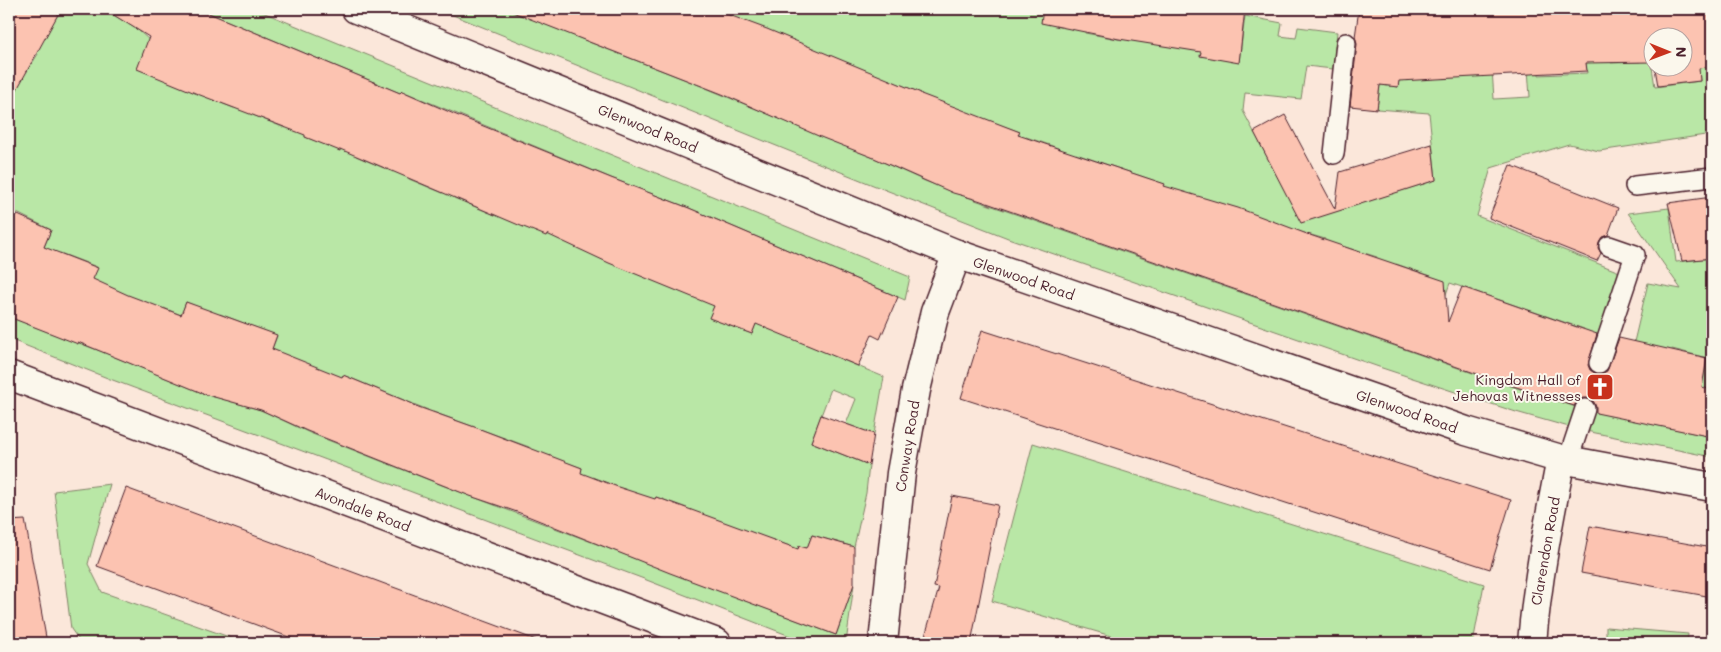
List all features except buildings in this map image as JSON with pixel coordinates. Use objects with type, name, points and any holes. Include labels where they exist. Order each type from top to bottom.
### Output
[{"type":"street","name":"Glenwood Road","points":[[356,9],[957,254],[1466,432],[1565,460],[1712,487]]},
{"type":"street","name":"Conway Road","points":[[883,643],[901,473],[916,390],[935,312],[957,254]]},
{"type":"street","name":"Avondale Road","points":[[9,375],[718,643]]},
{"type":"street","name":"Clarendon Road","points":[[1532,643],[1544,542],[1565,460]]},
{"type":"lane","points":[[1334,154],[1346,42]]},
{"type":"lane","points":[[1635,186],[1712,177]]},
{"type":"lane","points":[[1599,363],[1635,255],[1609,246]]},
{"type":"lane","points":[[1565,460],[1585,409]]},
{"type":"green space","points":[[61,9],[104,9],[138,30],[216,101],[234,108],[245,80],[263,87],[253,115],[285,128],[315,108],[305,137],[340,150],[350,123],[366,129],[356,156],[393,172],[405,144],[409,179],[443,193],[454,165],[464,169],[454,198],[495,215],[558,207],[725,275],[710,318],[752,334],[768,293],[843,360],[884,377],[874,434],[846,424],[856,399],[831,389],[811,442],[869,465],[866,493],[854,547],[812,535],[807,548],[800,546],[798,549],[761,536],[681,524],[687,508],[656,497],[650,513],[631,492],[602,481],[576,485],[582,468],[553,458],[524,464],[529,447],[433,412],[426,428],[421,426],[428,410],[343,375],[336,393],[265,366],[277,336],[220,314],[208,344],[203,309],[186,302],[181,315],[164,308],[157,326],[86,298],[97,267],[60,253],[48,283],[32,277],[51,230],[15,212],[9,224],[9,92],[12,94],[38,54],[9,34],[9,31],[18,15],[46,33]]},
{"type":"green space","points":[[199,9],[255,9],[910,277],[905,300],[689,208],[611,178],[402,91],[400,93]]},
{"type":"green space","points":[[438,9],[510,9],[694,83],[925,181],[978,201],[1493,380],[1576,407],[1569,427],[1516,412],[1379,367],[1008,238]]},
{"type":"green space","points":[[715,9],[1041,9],[1041,11],[1074,19],[1077,9],[1090,9],[1085,33],[1123,40],[1129,9],[1148,9],[1142,42],[1181,48],[1188,9],[1207,11],[1239,62],[1245,16],[1282,23],[1280,36],[1296,38],[1298,27],[1337,32],[1333,69],[1306,66],[1301,99],[1245,93],[1243,111],[1272,166],[1325,214],[1436,180],[1429,113],[1377,109],[1380,85],[1398,87],[1404,39],[1490,39],[1494,99],[1530,97],[1526,41],[1537,40],[1539,75],[1587,73],[1584,38],[1607,38],[1611,63],[1640,62],[1644,46],[1644,78],[1654,78],[1655,87],[1700,81],[1695,42],[1706,67],[1712,66],[1712,134],[1599,151],[1569,144],[1491,168],[1477,216],[1622,273],[1591,363],[1575,357],[1584,329],[1450,283],[1440,311],[1431,276],[1396,264],[1386,292],[1368,286],[1377,257],[1345,247],[1335,275],[1316,268],[1325,239],[1290,229],[1156,213],[1164,184],[1076,154],[1066,182],[1048,175],[1058,148],[1026,137],[1015,164],[1008,161],[1020,132],[981,118],[910,121],[921,93],[889,80],[704,36]]},
{"type":"green space","points":[[1669,208],[1676,262],[1712,258],[1712,395],[1708,394],[1702,387],[1707,358],[1672,349],[1664,381],[1634,342],[1648,283],[1681,289],[1628,213]]},
{"type":"green space","points":[[9,317],[103,352],[205,394],[261,410],[310,433],[442,485],[836,635],[854,584],[846,643],[808,643],[644,579],[110,379],[9,339]]},
{"type":"green space","points":[[1591,411],[1712,437],[1712,457],[1586,431]]},
{"type":"green space","points":[[1033,443],[1484,584],[1473,643],[1135,643],[992,601]]},
{"type":"green space","points":[[110,484],[88,564],[102,592],[246,643],[81,643],[71,629],[54,491]]},
{"type":"green space","points":[[1606,627],[1688,634],[1687,643],[1606,643]]},
{"type":"place","name":"Kingdom Hall of Jehovas Witnesses","points":[[1600,387]]}]
